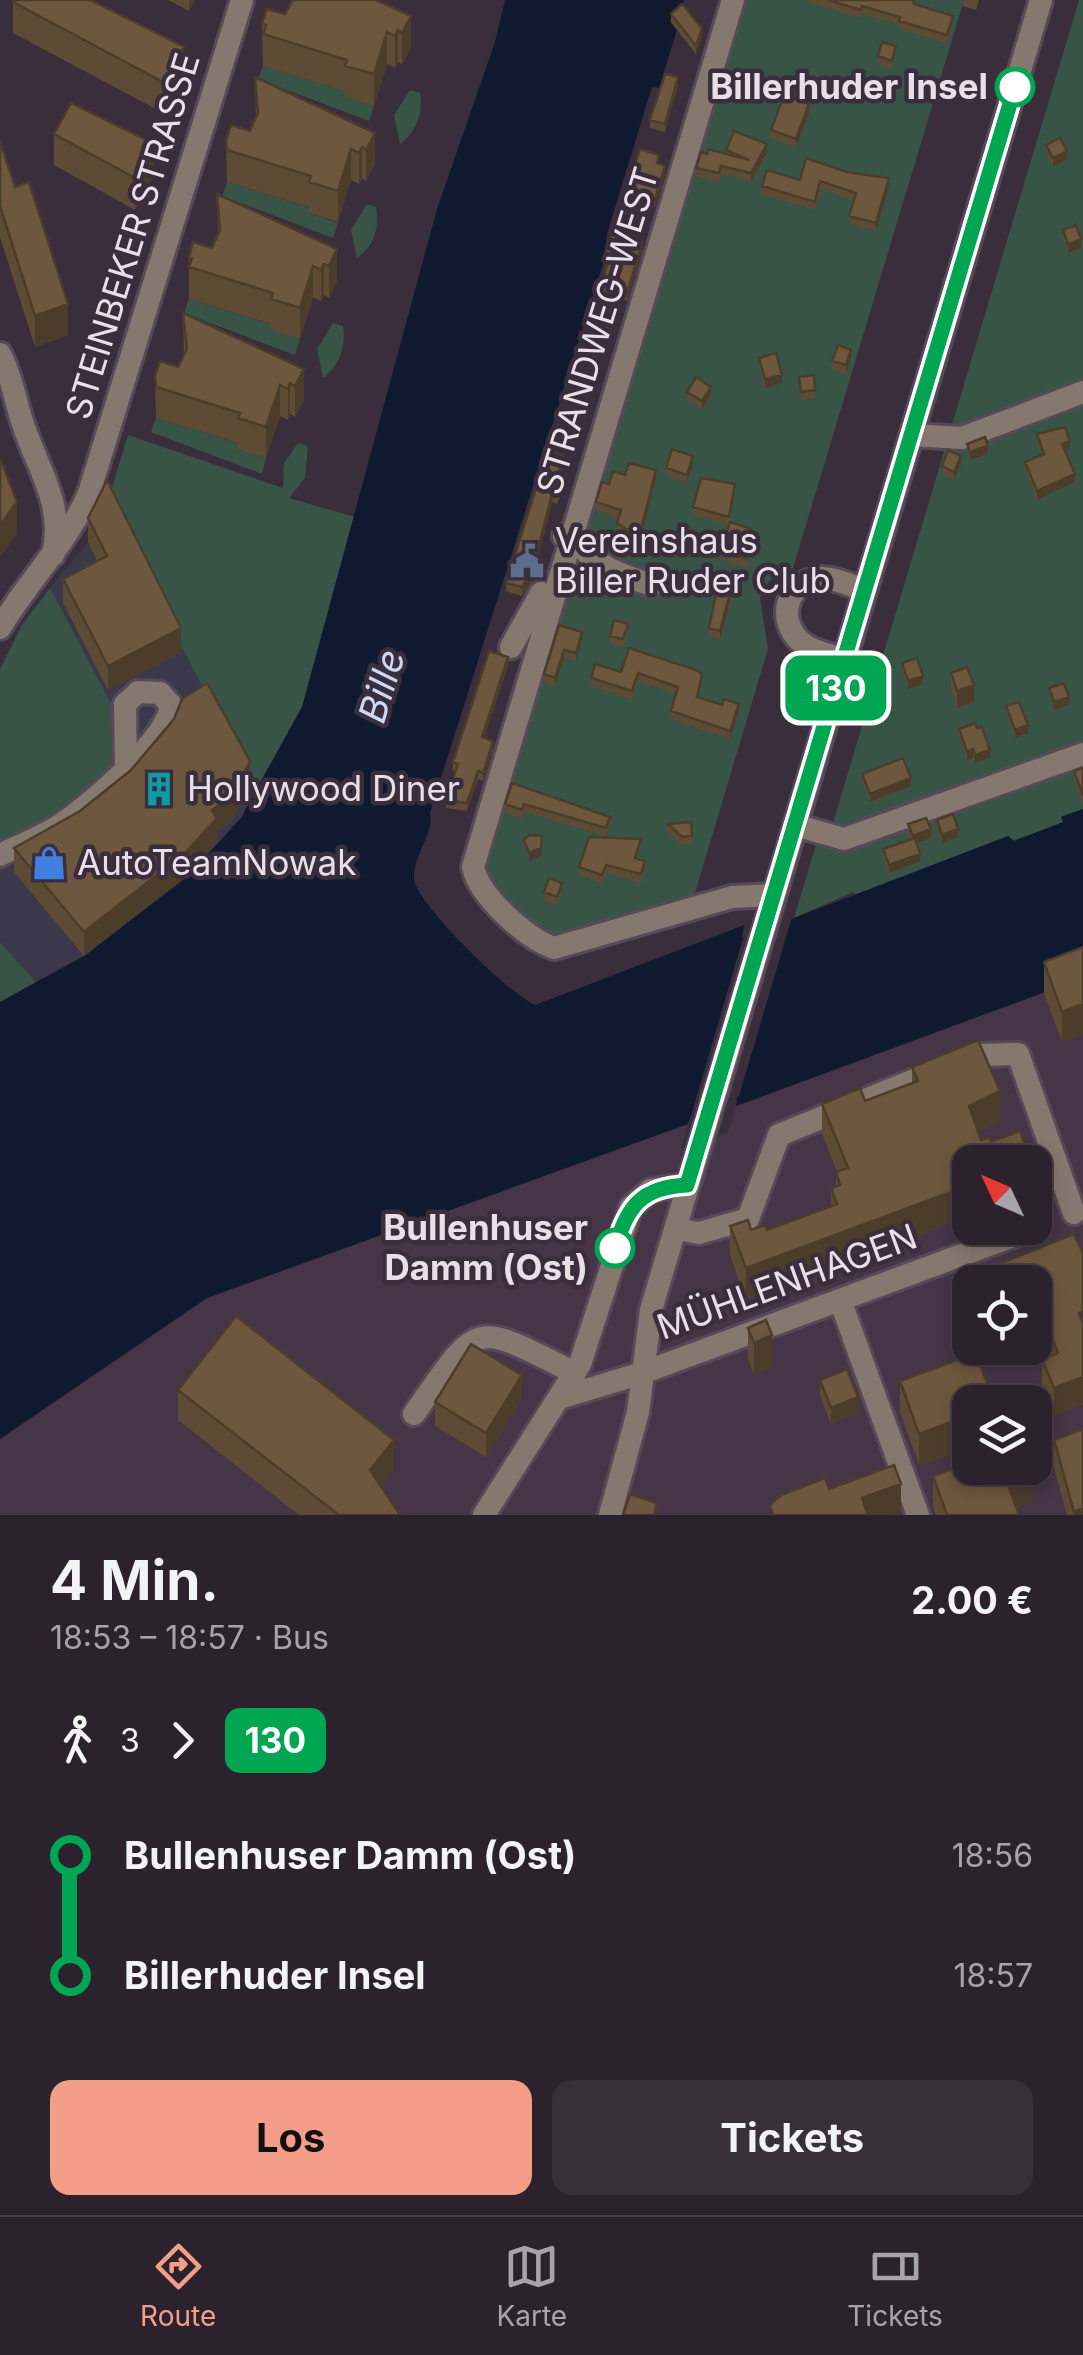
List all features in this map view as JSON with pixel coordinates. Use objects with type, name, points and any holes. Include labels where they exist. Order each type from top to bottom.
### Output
[{"type":"street","name":"STEINBEKER STRASSE","points":[[0,628],[23,588],[73,530],[89,493],[242,0]]},
{"type":"street","name":"STRANDWEG-WEST","points":[[733,0],[481,829],[473,867],[478,882],[528,932],[554,948],[732,897],[774,895]]},
{"type":"street","points":[[619,1506],[638,1412],[651,1310],[1041,0]]},
{"type":"street","points":[[0,354],[23,426],[53,496],[57,536],[52,557]]},
{"type":"street","points":[[912,434],[962,438],[1083,392]]},
{"type":"street","points":[[53,496],[69,483],[89,493]]},
{"type":"street","points":[[511,647],[537,606],[564,536],[573,534],[581,548],[609,571],[652,586]]},
{"type":"street","points":[[845,659],[803,645],[787,627],[787,603],[801,583],[823,578],[866,590]]},
{"type":"street","points":[[795,825],[844,839],[1083,754]]},
{"type":"street","points":[[0,855],[61,824],[126,767]]},
{"type":"street","points":[[675,1228],[699,1233],[748,1219],[779,1135],[976,1055],[1018,1054],[1079,1211]]},
{"type":"street","points":[[484,1515],[575,1374],[631,1207],[652,1190],[687,1185]]},
{"type":"street","name":"MÜHLENHAGEN","points":[[1052,1221],[1079,1211]]},
{"type":"street","name":"MÜHLENHAGEN","points":[[562,1397],[642,1373],[987,1245]]},
{"type":"street","points":[[840,1300],[918,1515]]},
{"type":"street","points":[[414,1414],[460,1348],[474,1338],[492,1335],[575,1374]]},
{"type":"shaded area","points":[[107,504],[256,789],[241,818],[187,877],[84,956],[36,982],[0,942],[0,865],[131,773],[115,763],[113,707],[50,588],[88,542]]},
{"type":"shaded area","points":[[1083,978],[1083,1515],[0,1515],[0,1439],[207,1298],[688,1124],[681,1149],[728,1132],[736,1106]]},
{"type":"green space","points":[[727,0],[964,0],[793,568],[769,581],[760,598],[768,649],[692,903],[566,953],[464,878],[465,866]]},
{"type":"green space","points":[[1079,0],[1083,0],[1083,809],[1062,816],[1064,822],[858,896],[853,892],[794,918],[823,821],[833,823]]},
{"type":"green space","points":[[263,66],[347,91],[345,97],[374,106],[369,121],[258,79]]},
{"type":"green space","points":[[410,90],[420,93],[421,108],[415,127],[400,144],[394,115]]},
{"type":"green space","points":[[227,182],[311,208],[309,213],[338,223],[333,238],[222,196]]},
{"type":"green space","points":[[367,204],[376,207],[376,229],[372,242],[357,258],[351,230]]},
{"type":"green space","points":[[189,299],[273,325],[272,330],[300,339],[295,355],[184,313]]},
{"type":"green space","points":[[333,323],[343,326],[344,341],[338,361],[323,378],[317,349]]},
{"type":"green space","points":[[156,418],[240,444],[238,450],[266,458],[262,474],[151,432]]},
{"type":"green space","points":[[128,435],[283,488],[284,463],[298,443],[308,446],[305,478],[289,498],[355,517],[302,707],[256,789],[107,504]]},
{"type":"green space","points":[[50,588],[113,707],[115,763],[56,817],[0,845],[0,669],[22,625]]},
{"type":"green space","points":[[0,942],[36,982],[0,1002]]},
{"type":"water","name":"Bille","points":[[505,0],[684,0],[681,12],[670,22],[677,30],[659,88],[652,87],[607,234],[603,264],[430,813],[415,870],[418,890],[466,947],[506,985],[535,1005],[744,925],[742,938],[1008,836],[1014,841],[1063,822],[1061,817],[1083,809],[1083,978],[736,1106],[737,1097],[691,1115],[688,1124],[207,1298],[0,1439],[0,1002],[84,956],[187,877],[241,818],[302,707],[437,209],[495,42]]},
{"type":"pier","points":[[792,917],[739,1096],[691,1116],[744,935]]},
{"type":"building","points":[[14,0],[90,0],[184,47],[165,83]]},
{"type":"building","points":[[293,0],[376,0],[411,16],[402,33],[398,30],[395,36],[387,32],[374,74],[345,66],[347,60],[263,34],[267,9],[285,14]]},
{"type":"building","points":[[828,0],[913,0],[914,4],[953,16],[947,35],[899,21],[900,17]]},
{"type":"building","points":[[682,4],[702,28],[696,46],[671,14]]},
{"type":"building","points":[[882,42],[896,46],[892,61],[878,56]]},
{"type":"building","points":[[665,74],[678,77],[665,124],[650,120]]},
{"type":"building","points":[[255,77],[375,133],[366,150],[362,147],[359,153],[351,149],[338,191],[309,182],[311,176],[227,150],[231,125],[250,131],[258,113]]},
{"type":"building","points":[[784,95],[809,104],[796,139],[771,130]]},
{"type":"building","points":[[71,103],[154,144],[135,178],[54,134]]},
{"type":"building","points":[[734,131],[767,144],[751,173],[721,166],[719,173],[696,168],[701,152],[707,154],[708,149],[749,160],[726,150]]},
{"type":"building","points":[[1060,138],[1067,151],[1053,158],[1046,145]]},
{"type":"building","points":[[0,142],[15,187],[29,182],[68,304],[35,316],[0,206]]},
{"type":"building","points":[[640,149],[659,155],[657,163],[665,166],[655,199],[647,196],[634,241],[642,243],[627,293],[622,291],[607,335],[587,328],[610,257],[605,255]]},
{"type":"building","points":[[806,158],[847,172],[889,178],[876,223],[849,216],[856,193],[820,181],[815,202],[762,186],[767,170],[800,180]]},
{"type":"building","points":[[217,194],[337,249],[329,266],[324,264],[321,270],[313,266],[300,308],[271,299],[273,293],[189,267],[193,242],[212,248],[220,230]]},
{"type":"building","points":[[1076,225],[1081,239],[1068,245],[1063,230]]},
{"type":"building","points":[[183,313],[304,369],[295,386],[290,383],[288,389],[280,385],[266,427],[238,418],[240,413],[156,387],[160,361],[178,367],[187,349]]},
{"type":"building","points":[[838,345],[851,350],[846,365],[832,361]]},
{"type":"building","points":[[776,353],[782,375],[765,379],[759,358]]},
{"type":"building","points":[[814,375],[815,390],[801,392],[799,377]]},
{"type":"building","points":[[696,377],[711,387],[702,401],[687,392]]},
{"type":"building","points":[[1065,427],[1070,441],[1062,444],[1075,474],[1037,491],[1025,462],[1044,454],[1037,434]]},
{"type":"building","points":[[985,437],[988,446],[970,452],[967,444]]},
{"type":"building","points":[[672,449],[693,456],[687,475],[666,468]]},
{"type":"building","points":[[948,450],[961,456],[954,472],[942,466]]},
{"type":"building","points":[[548,451],[564,456],[556,479],[562,481],[557,496],[552,494],[532,573],[522,587],[506,583]]},
{"type":"building","points":[[0,458],[17,502],[0,525]]},
{"type":"building","points":[[629,463],[656,470],[640,534],[617,523],[621,510],[596,502],[602,482],[609,484],[613,471],[625,475]]},
{"type":"building","points":[[701,478],[735,484],[729,517],[693,507]]},
{"type":"building","points":[[107,480],[181,628],[108,666],[63,579],[107,556],[88,518]]},
{"type":"building","points":[[730,522],[752,529],[748,559],[721,551]]},
{"type":"building","points":[[719,579],[733,582],[720,631],[709,628]]},
{"type":"building","points":[[614,620],[628,624],[623,639],[610,636]]},
{"type":"building","points":[[559,625],[582,632],[576,653],[564,650],[555,678],[544,674]]},
{"type":"building","points":[[629,648],[699,671],[702,675],[697,697],[722,705],[724,699],[739,704],[730,731],[671,711],[678,687],[638,673],[632,691],[591,678],[595,664],[621,672]]},
{"type":"building","points":[[489,651],[508,657],[482,737],[493,741],[483,773],[478,771],[467,803],[446,800],[458,764],[453,762]]},
{"type":"building","points":[[917,658],[923,676],[908,681],[902,663]]},
{"type":"building","points":[[967,667],[974,685],[957,691],[951,673]]},
{"type":"building","points":[[207,683],[250,761],[232,797],[212,810],[217,818],[185,853],[84,932],[14,848],[80,811],[131,770],[174,719],[182,699]]},
{"type":"building","points":[[1064,683],[1069,697],[1054,702],[1049,688]]},
{"type":"building","points":[[1019,702],[1028,725],[1015,730],[1006,706]]},
{"type":"building","points":[[975,723],[977,728],[982,727],[990,750],[975,755],[973,749],[967,752],[959,729]]},
{"type":"building","points":[[903,758],[911,778],[870,794],[862,774]]},
{"type":"building","points":[[1083,768],[1083,796],[1074,771]]},
{"type":"building","points":[[512,783],[610,817],[606,828],[524,804],[522,810],[505,804]]},
{"type":"building","points":[[953,814],[958,829],[942,835],[937,820]]},
{"type":"building","points":[[926,818],[931,829],[913,836],[908,824]]},
{"type":"building","points":[[691,822],[692,836],[682,837],[668,824]]},
{"type":"building","points":[[529,835],[542,836],[541,848],[529,853],[524,840]]},
{"type":"building","points":[[589,837],[641,839],[635,858],[645,861],[641,874],[606,865],[602,875],[579,867]]},
{"type":"building","points":[[915,838],[920,854],[889,865],[883,849]]},
{"type":"building","points":[[549,878],[562,883],[557,897],[544,892]]},
{"type":"building","points":[[1083,947],[1083,1004],[1062,1012],[1044,962]]},
{"type":"building","points":[[978,1040],[1000,1091],[969,1106],[981,1140],[989,1137],[991,1142],[1020,1131],[1025,1145],[952,1145],[952,1192],[746,1268],[730,1226],[748,1220],[751,1230],[765,1225],[767,1230],[837,1204],[831,1188],[840,1185],[836,1172],[848,1168],[822,1104],[860,1088],[865,1101],[918,1081],[912,1067]]},
{"type":"building","points":[[1074,1234],[1083,1253],[1083,1311],[1079,1313],[1083,1324],[1083,1377],[1054,1388],[1044,1365],[1052,1365],[1052,1355],[1058,1353],[1052,1338],[1052,1265],[996,1265]]},
{"type":"building","points":[[236,1316],[394,1440],[370,1470],[400,1515],[339,1515],[178,1390]]},
{"type":"building","points":[[766,1320],[772,1335],[754,1343],[748,1328]]},
{"type":"building","points":[[471,1344],[522,1375],[486,1433],[435,1402]]},
{"type":"building","points":[[952,1362],[952,1365],[980,1365],[988,1385],[952,1385],[952,1422],[919,1434],[900,1381]]},
{"type":"building","points":[[847,1369],[858,1397],[831,1408],[820,1380]]},
{"type":"building","points":[[1083,1429],[1083,1508],[1074,1512],[1054,1440]]},
{"type":"building","points":[[894,1465],[901,1484],[862,1498],[868,1515],[773,1515],[770,1505],[781,1495],[825,1478],[829,1489]]},
{"type":"building","points":[[952,1469],[952,1485],[1008,1485],[1019,1515],[947,1515],[933,1476]]},
{"type":"building","points":[[630,1494],[657,1503],[654,1515],[623,1515]]},
{"type":"bus line","name":"130","points":[[615,1248],[622,1222],[641,1196],[665,1186],[687,1185],[1015,87]]},
{"type":"place","name":"Billerhuder Insel","points":[[1015,87]]},
{"type":"place","name":"Vereinshaus Biller Ruder Club","points":[[527,561]]},
{"type":"place","name":"Hollywood Diner","points":[[159,789]]},
{"type":"place","name":"AutoTeamNowak","points":[[49,863]]},
{"type":"place","name":"Bullenhuser Damm (Ost)","points":[[615,1248]]}]
